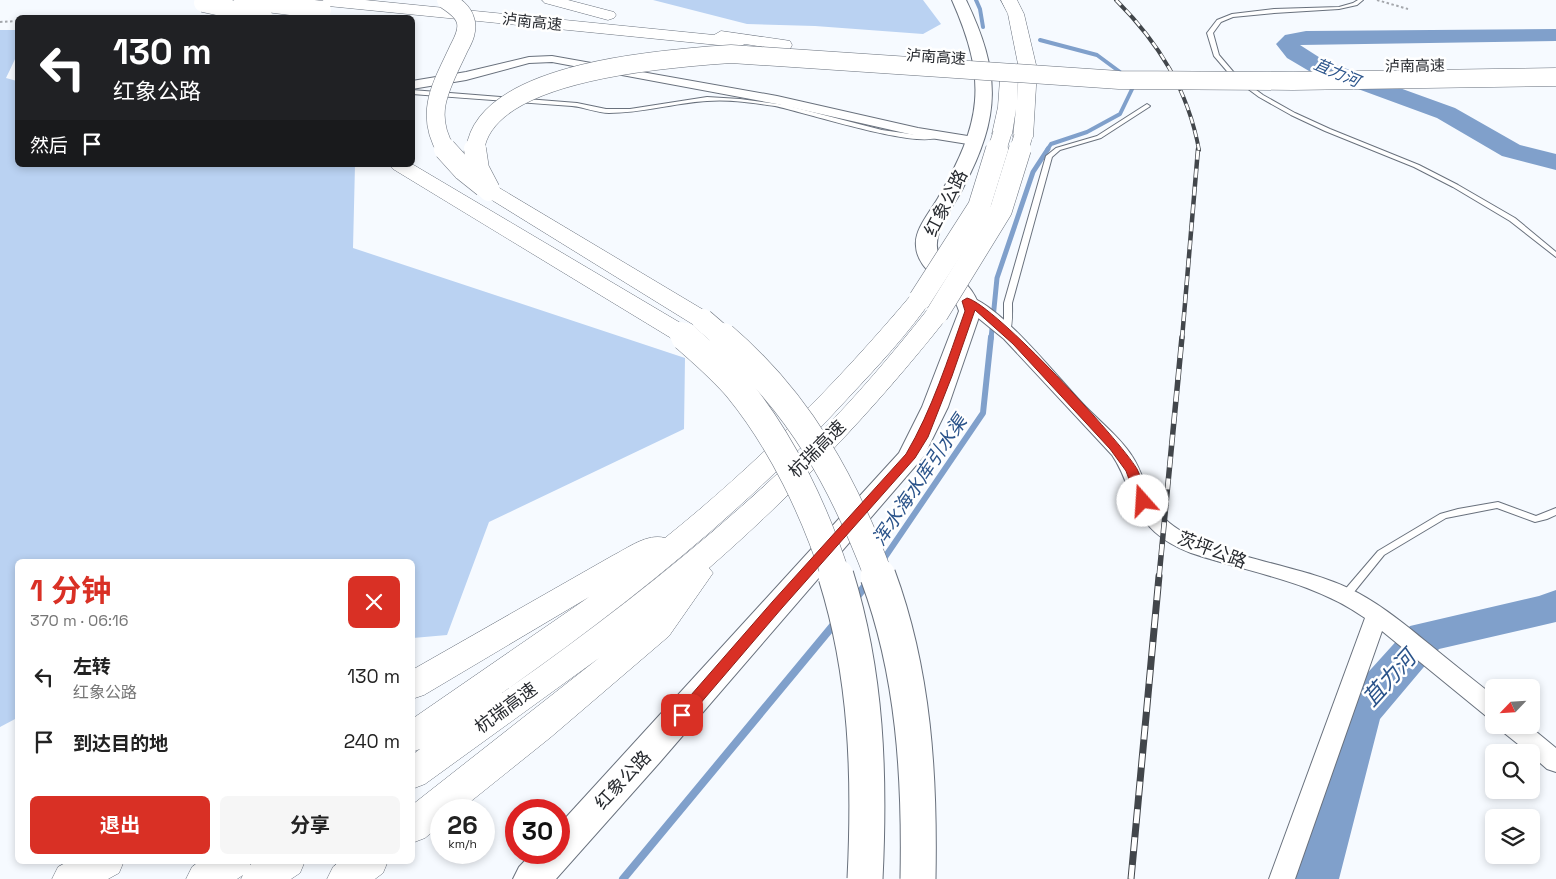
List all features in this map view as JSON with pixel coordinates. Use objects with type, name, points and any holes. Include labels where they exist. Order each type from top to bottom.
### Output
[{"type":"highway","name":"泸南高速","points":[[244,0],[324,4],[734,48],[784,45],[958,58],[1122,66],[1276,68],[1556,64]]},
{"type":"highway","points":[[242,15],[250,9],[271,0]]},
{"type":"highway","points":[[446,0],[458,8],[467,24],[465,36],[440,90],[435,112],[438,134],[463,170],[489,190],[565,234],[691,327],[764,376],[803,425],[835,476],[874,560],[896,629],[911,701],[919,788],[918,879]]},
{"type":"highway","points":[[550,0],[612,17],[784,45]]},
{"type":"highway","name":"杭瑞高速","points":[[994,0],[1004,31],[1009,62],[1007,107],[1013,135]]},
{"type":"highway","name":"杭瑞高速","points":[[415,772],[614,628],[710,533],[826,442],[892,370],[929,306],[1001,210],[1013,135],[1028,69],[1016,14],[1009,0]]},
{"type":"highway","points":[[199,2],[256,15]]},
{"type":"highway","name":"泸南高速","points":[[324,4],[366,15]]},
{"type":"highway","name":"泸南高速","points":[[415,21],[1119,80],[1293,82],[1556,77]]},
{"type":"highway","points":[[489,190],[476,165],[475,147],[478,137],[489,119],[507,103],[539,88],[596,71],[734,48]]},
{"type":"highway","points":[[415,154],[442,190]]},
{"type":"highway","points":[[403,167],[691,327],[769,433],[802,491],[818,524],[836,574],[859,666],[868,742],[868,824],[865,879]]},
{"type":"highway","points":[[415,684],[623,563],[710,533]]},
{"type":"highway","points":[[415,825],[538,727],[657,628],[710,533]]},
{"type":"highway","name":"杭瑞高速","points":[[415,736],[552,641],[652,565],[710,533]]},
{"type":"highway","points":[[72,879],[100,864]]},
{"type":"highway","points":[[206,879],[228,864]]},
{"type":"highway","points":[[261,879],[282,864]]},
{"type":"highway","points":[[347,879],[365,864]]},
{"type":"main road","name":"红象公路","points":[[570,838],[647,755],[777,605],[911,456],[922,437],[947,376],[970,311],[976,307],[930,260],[925,242],[929,231],[964,168],[982,111],[984,80],[974,37],[959,0]]},
{"type":"main road","name":"红象公路","points":[[532,879],[546,864]]},
{"type":"street","points":[[415,84],[466,76],[529,60],[552,59],[777,100],[918,132],[974,141]]},
{"type":"street","name":"茨坪公路","points":[[976,307],[1004,330],[1124,458],[1132,470],[1147,510],[1162,529],[1178,539],[1199,548],[1244,564],[1300,578],[1346,596],[1377,615],[1485,703]]},
{"type":"street","points":[[1282,879],[1377,615]]},
{"type":"street","points":[[1523,734],[1556,762]]},
{"type":"lane","points":[[1361,0],[1356,4],[1339,8],[1274,11],[1226,18],[1219,21],[1210,34],[1212,49],[1235,77],[1262,96],[1308,122],[1411,163],[1448,182],[1520,226],[1556,255]]},
{"type":"lane","points":[[415,92],[578,105],[606,111],[630,110],[719,99],[786,107],[899,136],[948,137]]},
{"type":"lane","points":[[1004,330],[1008,324],[1008,303],[1049,156],[1058,149],[1099,137],[1147,106]]},
{"type":"lane","points":[[1346,596],[1380,554],[1443,516],[1498,505],[1535,519],[1556,511]]},
{"type":"path","points":[[1378,0],[1408,8]]},
{"type":"path","points":[[0,22],[15,21]]},
{"type":"shaded area","points":[[653,0],[923,0],[941,24],[923,34],[815,26],[747,24]]},
{"type":"shaded area","points":[[0,30],[15,30],[15,59],[6,78],[15,80],[15,167],[355,167],[353,248],[685,358],[684,429],[489,522],[447,635],[415,638],[415,559],[15,559],[15,719],[0,727]]},
{"type":"waterway","name":"浑水海水库引水渠","points":[[976,0],[980,9],[983,27]]},
{"type":"waterway","name":"苴力河","points":[[1556,35],[1306,38],[1293,40],[1287,44],[1295,53],[1317,66],[1446,113],[1511,151],[1556,162]]},
{"type":"waterway","name":"浑水海水库引水渠","points":[[1040,40],[1097,55],[1124,75]]},
{"type":"waterway","name":"浑水海水库引水渠","points":[[1047,150],[1051,144],[1087,132],[1120,114],[1135,83]]},
{"type":"waterway","name":"浑水海水库引水渠","points":[[991,339],[997,278],[1033,172],[1048,149]]},
{"type":"waterway","name":"浑水海水库引水渠","points":[[881,563],[983,413],[991,337]]},
{"type":"waterway","name":"浑水海水库引水渠","points":[[855,599],[869,581]]},
{"type":"waterway","name":"苴力河","points":[[1313,879],[1359,712],[1425,637],[1552,608],[1556,605]]},
{"type":"waterway","name":"浑水海水库引水渠","points":[[623,879],[836,622]]},
{"type":"railway","points":[[1116,0],[1146,33],[1170,69],[1187,107],[1199,150]]},
{"type":"railway","points":[[1182,339],[1198,149]]},
{"type":"railway","points":[[1159,577],[1182,337]]},
{"type":"railway","points":[[1131,879],[1159,576]]},
{"type":"route","points":[[682,715],[777,605],[911,456],[922,437],[935,407],[968,318],[970,311],[967,301],[988,315],[1017,342],[1114,446],[1132,470],[1143,501]]}]
